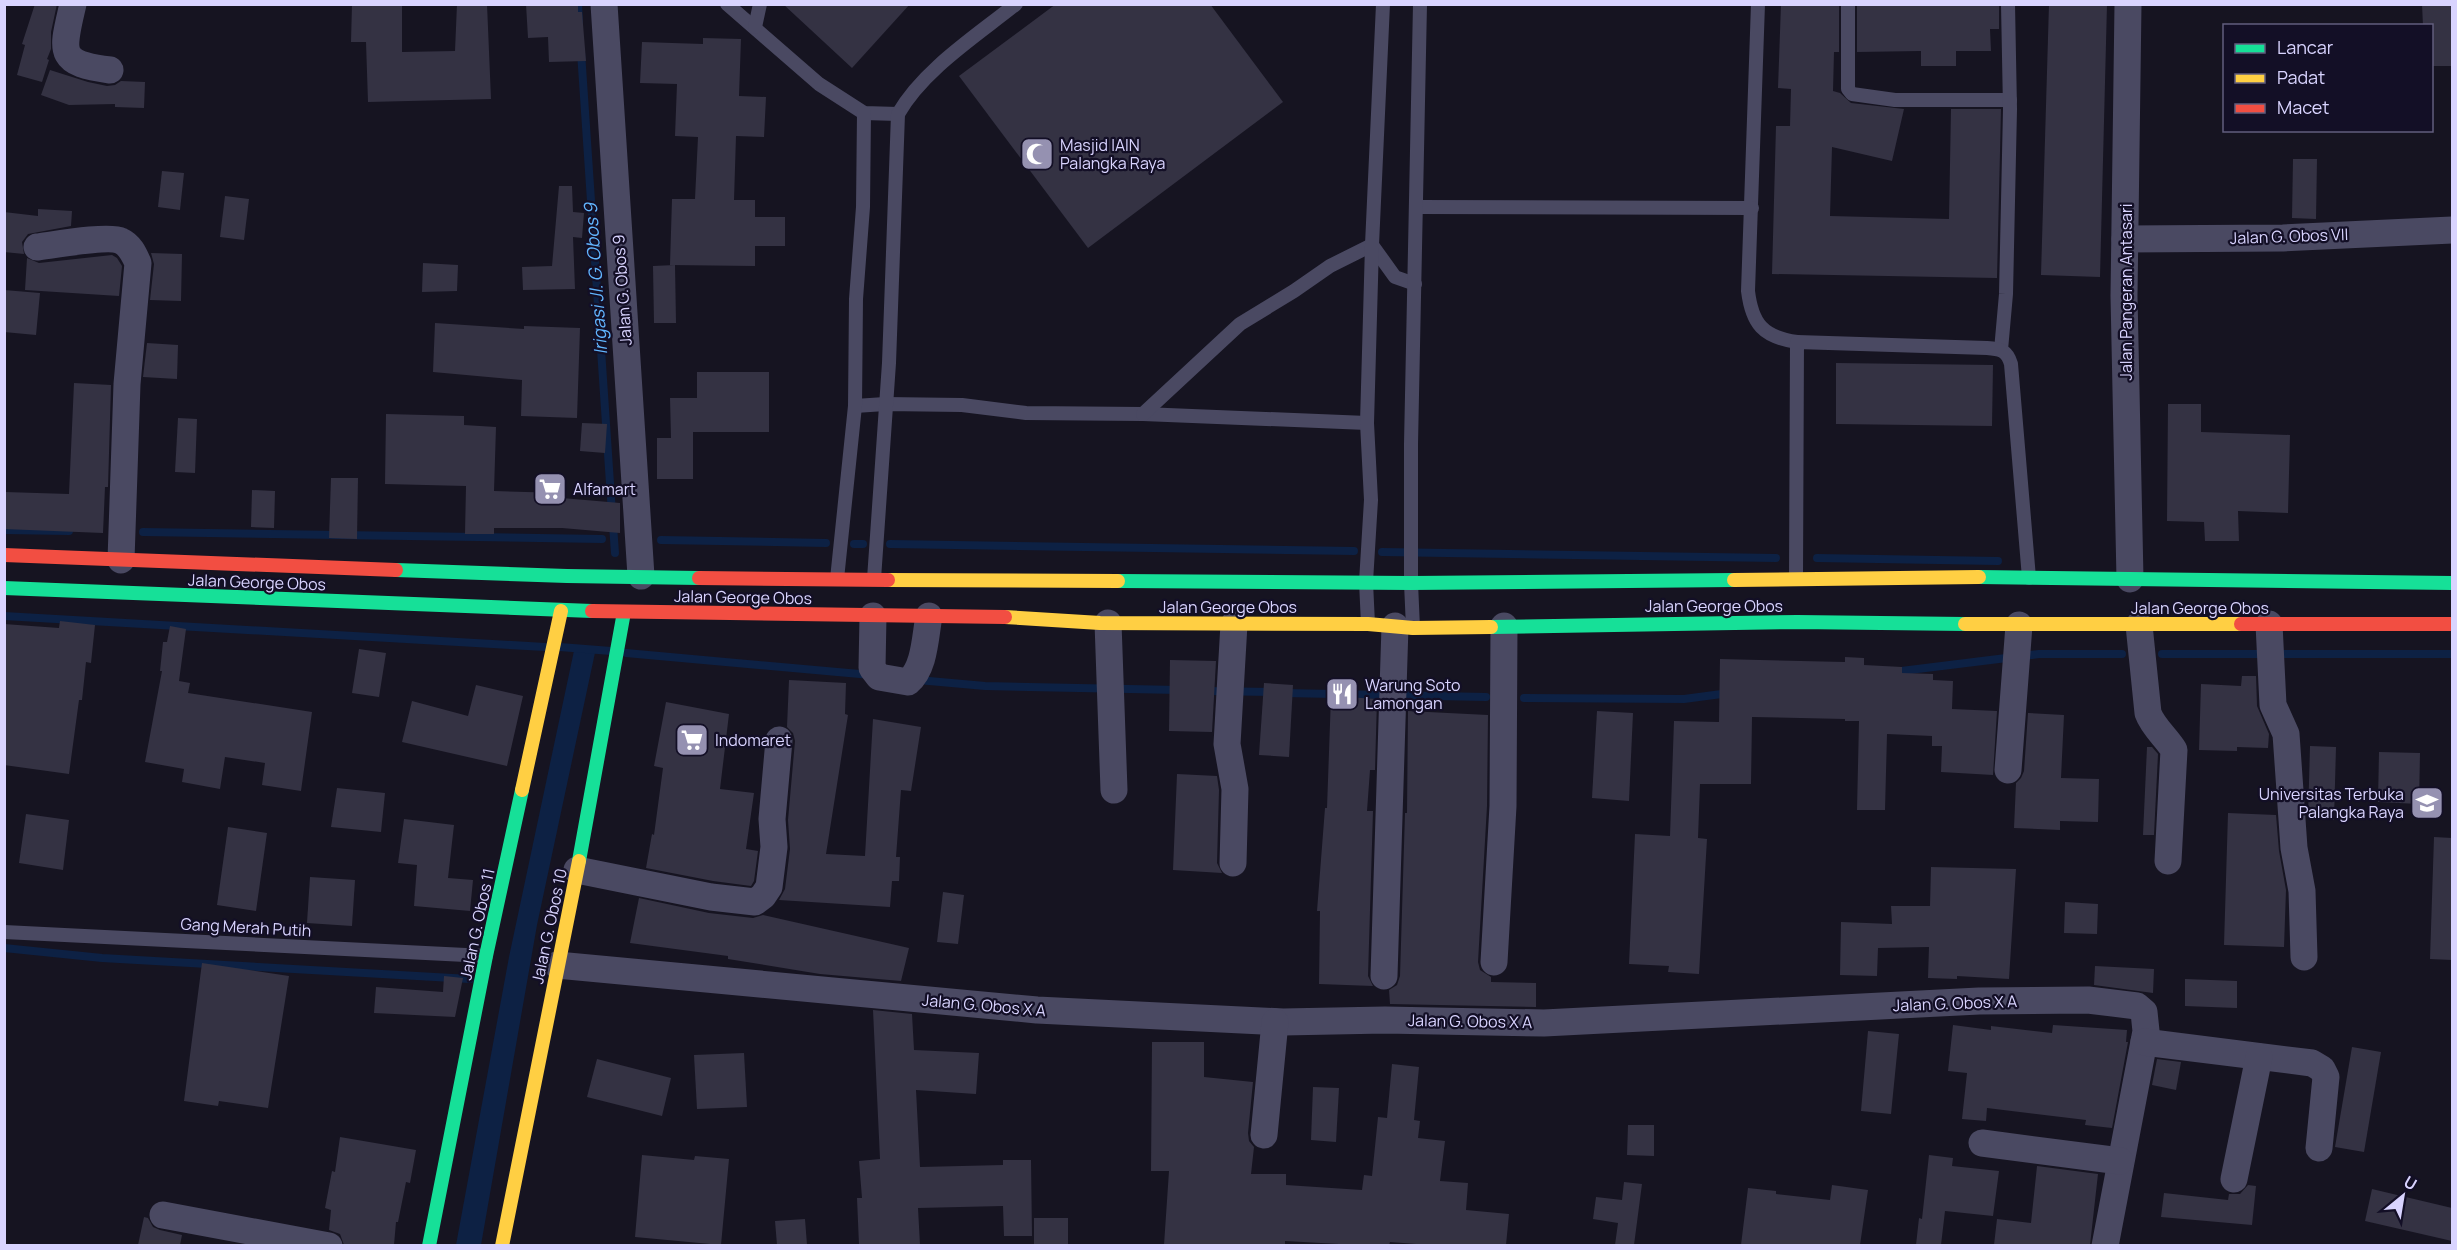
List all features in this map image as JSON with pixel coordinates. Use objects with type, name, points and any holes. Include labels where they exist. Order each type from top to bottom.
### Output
[{"type":"main road","name":"Jalan George Obos","points":[[4,555],[61,574],[234,599],[561,611],[1003,617],[1108,623],[1368,624],[1404,627],[1785,622],[2019,625],[2452,624]]},
{"type":"main road","name":"Jalan George Obos","points":[[4,588],[121,560],[567,576],[874,580],[1411,584],[2029,578],[2452,584]]},
{"type":"main road","name":"Jalan G. Obos 11","points":[[429,1245],[486,956],[561,611]]},
{"type":"main road","name":"Jalan G. Obos 10","points":[[502,1245],[577,870],[624,612]]},
{"type":"street","points":[[73,4],[65,39],[66,53],[75,63],[83,67],[110,70]]},
{"type":"street","name":"Jalan G. Obos 9","points":[[604,4],[641,576]]},
{"type":"street","name":"Jalan Pangeran Antasari","points":[[2128,4],[2125,239],[2130,579]]},
{"type":"street","name":"Jalan G. Obos VII","points":[[2125,239],[2283,238],[2452,230]]},
{"type":"street","points":[[37,247],[121,240],[133,251],[138,262],[127,384],[121,560]]},
{"type":"street","points":[[873,616],[872,668],[879,678],[908,682],[915,676],[920,665],[929,616]]},
{"type":"street","points":[[1108,623],[1114,790]]},
{"type":"street","points":[[1233,863],[1235,789],[1227,744],[1234,624]]},
{"type":"street","points":[[2270,624],[2273,705],[2286,734],[2294,848],[2302,891],[2304,957]]},
{"type":"street","points":[[2008,770],[2019,625]]},
{"type":"street","points":[[2139,625],[2148,713],[2151,721],[2174,750],[2168,861]]},
{"type":"street","points":[[1494,962],[1503,806],[1504,626]]},
{"type":"street","points":[[1384,976],[1404,627]]},
{"type":"street","points":[[577,870],[711,897],[755,902],[763,897],[769,887],[774,847],[772,819],[779,740]]},
{"type":"street","name":"Jalan G. Obos X A","points":[[557,965],[1037,1010],[1275,1022],[1385,1020],[1544,1023],[1978,1001],[2088,1000],[2137,1006],[2144,1012],[2146,1019],[2144,1042],[2105,1245]]},
{"type":"street","points":[[1264,1135],[1275,1022]]},
{"type":"street","points":[[2144,1042],[2312,1063],[2322,1069],[2326,1077],[2319,1148]]},
{"type":"street","points":[[2234,1179],[2259,1057]]},
{"type":"street","points":[[1982,1143],[2120,1161]]},
{"type":"street","points":[[163,1215],[329,1245]]},
{"type":"lane","points":[[727,4],[819,84],[864,113],[898,114]]},
{"type":"lane","points":[[755,27],[760,4]]},
{"type":"lane","points":[[874,580],[889,363],[898,114],[909,96],[925,79],[1016,4]]},
{"type":"lane","points":[[1368,624],[1366,582],[1371,500],[1367,423],[1383,4]]},
{"type":"lane","points":[[1404,627],[1411,584],[1411,444],[1420,4]]},
{"type":"lane","points":[[1758,4],[1748,291],[1753,315],[1760,327],[1771,336],[1797,342],[2006,352],[2011,364],[2029,578]]},
{"type":"lane","points":[[1848,4],[1848,89],[1852,94],[1895,100],[2010,100]]},
{"type":"lane","points":[[2001,350],[2006,294],[2010,100],[2008,4]]},
{"type":"lane","points":[[837,579],[855,406],[856,300],[863,207],[864,113]]},
{"type":"lane","points":[[1417,207],[1752,208]]},
{"type":"lane","points":[[1372,245],[1395,277],[1415,284]]},
{"type":"lane","points":[[1143,414],[1240,324],[1330,266],[1372,245]]},
{"type":"lane","points":[[1796,579],[1797,342]]},
{"type":"lane","points":[[855,406],[962,405],[1026,413],[1143,414],[1367,423]]},
{"type":"lane","name":"Gang Merah Putih","points":[[4,932],[486,956]]},
{"type":"water","points":[[575,646],[596,648],[537,925],[481,1245],[456,1245],[509,957]]},
{"type":"building","points":[[35,4],[57,4],[51,32],[51,49],[47,59],[49,60],[42,82],[17,75],[25,45],[22,44]]},
{"type":"building","points":[[352,4],[402,4],[402,52],[455,51],[457,4],[487,4],[491,99],[368,102],[366,42],[351,42]]},
{"type":"building","points":[[526,4],[578,4],[578,12],[582,12],[586,61],[549,62],[548,37],[528,38]]},
{"type":"building","points":[[783,4],[910,4],[852,68]]},
{"type":"building","points":[[1056,4],[1210,4],[1283,102],[1088,248],[959,76]]},
{"type":"building","points":[[1781,4],[1839,4],[1839,52],[1834,52],[1833,91],[1840,93],[1851,103],[1904,109],[1892,161],[1832,147],[1830,216],[1949,219],[1951,109],[2001,109],[1997,278],[1772,274],[1776,126],[1790,126],[1791,89],[1778,88]]},
{"type":"building","points":[[1857,4],[1999,4],[1999,29],[1990,29],[1991,51],[1956,51],[1956,66],[1921,66],[1921,51],[1857,52]]},
{"type":"building","points":[[2049,4],[2107,4],[2100,277],[2041,275]]},
{"type":"building","points":[[2422,4],[2452,4],[2452,66],[2433,66],[2433,24],[2423,24]]},
{"type":"building","points":[[703,38],[741,39],[739,96],[766,97],[764,137],[736,136],[734,200],[755,200],[755,217],[785,217],[785,246],[755,246],[755,266],[670,265],[672,199],[695,199],[698,137],[675,136],[677,84],[640,83],[642,42],[703,44]]},
{"type":"building","points":[[50,70],[107,86],[121,81],[145,82],[144,108],[115,107],[115,104],[69,105],[41,95]]},
{"type":"building","points":[[2293,159],[2317,159],[2316,219],[2292,218]]},
{"type":"building","points":[[162,171],[184,173],[180,210],[158,207]]},
{"type":"building","points":[[559,186],[572,186],[573,212],[584,213],[582,238],[573,237],[575,289],[523,290],[522,267],[552,266]]},
{"type":"building","points":[[225,196],[249,199],[244,240],[220,237]]},
{"type":"building","points":[[38,209],[72,211],[71,226],[28,234],[22,242],[24,254],[4,252],[4,212],[38,216]]},
{"type":"building","points":[[151,253],[182,254],[181,301],[150,300],[154,264]]},
{"type":"building","points":[[112,255],[122,266],[119,296],[25,290],[27,258],[39,263]]},
{"type":"building","points":[[423,263],[458,265],[457,291],[422,292]]},
{"type":"building","points":[[675,265],[676,323],[654,323],[653,266]]},
{"type":"building","points":[[4,290],[40,293],[36,335],[4,332]]},
{"type":"building","points":[[435,323],[524,329],[524,326],[580,328],[577,418],[521,416],[522,380],[433,372]]},
{"type":"building","points":[[147,343],[178,345],[177,379],[143,377]]},
{"type":"building","points":[[1836,363],[1993,365],[1992,426],[1836,424]]},
{"type":"building","points":[[697,372],[769,372],[769,432],[693,432],[693,479],[657,479],[657,438],[671,438],[670,398],[697,398]]},
{"type":"building","points":[[74,383],[111,385],[108,487],[105,487],[103,533],[4,529],[5,492],[69,494]]},
{"type":"building","points":[[2168,404],[2201,404],[2201,432],[2290,435],[2288,513],[2238,511],[2239,541],[2205,541],[2204,522],[2167,521]]},
{"type":"building","points":[[386,414],[464,416],[464,425],[496,427],[494,491],[562,493],[562,498],[620,503],[620,533],[562,528],[494,528],[494,534],[465,534],[466,486],[385,484]]},
{"type":"building","points":[[178,418],[197,419],[195,473],[175,472]]},
{"type":"building","points":[[582,423],[607,424],[605,453],[580,451]]},
{"type":"building","points":[[331,478],[358,478],[357,539],[329,538]]},
{"type":"building","points":[[252,490],[275,491],[274,528],[251,527]]},
{"type":"building","points":[[60,621],[95,625],[91,663],[86,662],[82,700],[79,700],[69,774],[4,765],[4,624],[59,628]]},
{"type":"building","points":[[170,626],[186,629],[179,681],[190,683],[188,693],[312,712],[301,791],[262,785],[265,763],[225,757],[220,789],[182,782],[184,769],[145,762],[162,671],[160,671],[163,642],[167,642]]},
{"type":"building","points":[[359,649],[386,653],[379,697],[352,693]]},
{"type":"building","points":[[1845,657],[1864,658],[1864,665],[1902,667],[1902,673],[1933,674],[1933,680],[1953,681],[1952,709],[1997,711],[1993,775],[1941,772],[1942,746],[1932,746],[1932,736],[1887,734],[1885,810],[1857,810],[1859,721],[1752,717],[1751,784],[1700,784],[1698,838],[1707,839],[1699,974],[1668,972],[1669,966],[1629,964],[1635,834],[1670,836],[1674,721],[1719,722],[1720,659],[1845,662]]},
{"type":"building","points":[[1170,660],[1216,661],[1212,732],[1169,731]]},
{"type":"building","points":[[2242,676],[2256,676],[2257,706],[2269,734],[2268,748],[2237,747],[2237,751],[2199,750],[2201,684],[2241,686]]},
{"type":"building","points":[[789,680],[846,683],[845,714],[848,715],[826,854],[865,856],[873,719],[921,727],[911,791],[901,790],[896,857],[900,857],[899,881],[892,881],[890,907],[779,900],[785,889],[790,849],[788,820],[795,741],[793,733],[787,727]]},
{"type":"building","points":[[1264,683],[1293,685],[1289,757],[1259,755]]},
{"type":"building","points":[[476,685],[523,696],[507,766],[402,742],[412,701],[468,716]]},
{"type":"building","points":[[1331,696],[1377,699],[1375,770],[1370,770],[1367,811],[1373,811],[1368,976],[1373,986],[1319,984],[1320,911],[1317,911],[1325,808],[1327,808]]},
{"type":"building","points":[[666,702],[729,714],[720,789],[754,793],[746,849],[758,851],[754,881],[751,886],[646,868],[652,834],[654,835],[663,768],[654,766]]},
{"type":"building","points":[[1408,711],[1488,715],[1487,806],[1478,962],[1480,970],[1491,977],[1491,982],[1536,983],[1536,1007],[1390,1004],[1389,990],[1397,985],[1400,976],[1405,813],[1407,813]]},
{"type":"building","points":[[1597,711],[1633,713],[1629,801],[1592,798]]},
{"type":"building","points":[[2028,713],[2064,715],[2061,778],[2099,779],[2098,822],[2060,821],[2060,830],[2014,828],[2016,783],[2024,771]]},
{"type":"building","points":[[2310,746],[2336,747],[2334,820],[2308,818]]},
{"type":"building","points":[[2147,747],[2152,747],[2158,754],[2154,835],[2143,835]]},
{"type":"building","points":[[2379,752],[2420,753],[2419,804],[2378,802]]},
{"type":"building","points":[[1177,774],[1217,776],[1219,790],[1217,863],[1222,873],[1173,870]]},
{"type":"building","points":[[337,788],[385,793],[381,832],[331,827]]},
{"type":"building","points":[[2228,813],[2276,815],[2286,890],[2284,947],[2224,945]]},
{"type":"building","points":[[26,814],[69,820],[63,870],[19,863]]},
{"type":"building","points":[[404,819],[454,825],[448,878],[473,880],[470,911],[414,906],[417,865],[398,863]]},
{"type":"building","points":[[228,827],[267,833],[256,911],[217,905]]},
{"type":"building","points":[[2434,837],[2452,838],[2452,960],[2430,959]]},
{"type":"building","points":[[1931,867],[2016,869],[2009,979],[1957,976],[1957,979],[1928,978],[1929,947],[1878,948],[1877,976],[1840,975],[1841,922],[1892,924],[1891,906],[1930,906]]},
{"type":"building","points":[[310,877],[355,880],[352,926],[307,923]]},
{"type":"building","points":[[943,892],[964,895],[958,944],[937,942]]},
{"type":"building","points":[[639,898],[709,913],[753,918],[763,915],[909,948],[901,981],[820,974],[728,959],[728,956],[630,943]]},
{"type":"building","points":[[2065,902],[2098,904],[2097,934],[2064,933]]},
{"type":"building","points":[[202,963],[289,976],[268,1108],[219,1101],[218,1106],[184,1101]]},
{"type":"building","points":[[2095,966],[2154,969],[2153,993],[2094,985]]},
{"type":"building","points":[[444,976],[463,978],[455,1017],[374,1013],[376,987],[443,992]]},
{"type":"building","points":[[2185,979],[2237,981],[2237,1008],[2185,1006]]},
{"type":"building","points":[[873,1010],[912,1014],[914,1050],[979,1053],[976,1094],[916,1090],[920,1167],[1003,1165],[1003,1160],[1031,1160],[1032,1236],[1004,1236],[1003,1206],[918,1208],[920,1245],[859,1245],[857,1198],[862,1198],[859,1161],[880,1159]]},
{"type":"building","points":[[1953,1025],[1991,1030],[1991,1026],[2052,1033],[2053,1025],[2127,1030],[2126,1042],[2128,1042],[2112,1128],[2085,1125],[2086,1120],[1987,1108],[1986,1121],[1962,1119],[1967,1073],[1948,1071]]},
{"type":"building","points":[[1868,1031],[1899,1034],[1891,1114],[1861,1111]]},
{"type":"building","points":[[1152,1042],[1204,1042],[1204,1077],[1253,1082],[1248,1133],[1249,1141],[1254,1147],[1251,1174],[1286,1174],[1286,1185],[1362,1190],[1364,1175],[1372,1176],[1378,1117],[1387,1118],[1392,1064],[1419,1067],[1414,1120],[1420,1121],[1418,1138],[1445,1141],[1440,1181],[1468,1183],[1466,1210],[1509,1214],[1506,1245],[1429,1245],[1390,1242],[1389,1245],[1357,1245],[1285,1241],[1285,1245],[1164,1245],[1169,1171],[1151,1171]]},
{"type":"building","points":[[2352,1047],[2381,1052],[2364,1152],[2335,1147]]},
{"type":"building","points":[[744,1053],[747,1107],[697,1109],[694,1055]]},
{"type":"building","points":[[597,1059],[671,1078],[662,1116],[587,1097]]},
{"type":"building","points":[[2157,1059],[2181,1062],[2176,1090],[2152,1085]]},
{"type":"building","points":[[1313,1087],[1339,1088],[1336,1142],[1311,1140]]},
{"type":"building","points":[[1628,1125],[1654,1125],[1654,1156],[1627,1155]]},
{"type":"building","points":[[340,1137],[416,1150],[410,1183],[406,1182],[398,1222],[396,1222],[394,1245],[344,1245],[340,1234],[329,1230],[331,1210],[325,1208],[332,1171],[335,1172]]},
{"type":"building","points":[[642,1155],[694,1160],[695,1156],[729,1159],[721,1245],[635,1237]]},
{"type":"building","points":[[1929,1155],[1953,1158],[1952,1166],[1999,1171],[1993,1216],[1945,1211],[1941,1245],[1916,1245],[1919,1218],[1922,1219]]},
{"type":"building","points":[[2037,1166],[2098,1174],[2090,1245],[1994,1245],[1997,1219],[2031,1223]]},
{"type":"building","points":[[1624,1182],[1642,1184],[1634,1245],[1615,1245],[1618,1223],[1593,1219],[1596,1197],[1622,1200]]},
{"type":"building","points":[[1832,1185],[1868,1190],[1860,1245],[1741,1245],[1748,1188],[1776,1191],[1776,1194],[1830,1200]]},
{"type":"building","points":[[2248,1185],[2256,1186],[2252,1225],[2161,1217],[2164,1193],[2228,1200],[2229,1194],[2240,1194]]},
{"type":"building","points":[[2372,1189],[2452,1208],[2452,1241],[2365,1221]]},
{"type":"building","points":[[144,1217],[148,1218],[153,1227],[182,1235],[180,1245],[138,1245]]},
{"type":"building","points":[[1034,1218],[1068,1218],[1068,1245],[1034,1245]]},
{"type":"building","points":[[805,1219],[807,1245],[777,1245],[775,1221]]},
{"type":"waterway","name":"Irigasi Jl. G. Obos 9","points":[[578,4],[579,22]]},
{"type":"waterway","name":"Irigasi Jl. G. Obos 9","points":[[581,52],[612,513]]},
{"type":"waterway","name":"Irigasi Jl. G. Obos 9","points":[[613,525],[615,553]]},
{"type":"waterway","points":[[4,530],[69,531]]},
{"type":"waterway","points":[[143,532],[602,539]]},
{"type":"waterway","points":[[661,540],[826,543]]},
{"type":"waterway","points":[[854,544],[863,544]]},
{"type":"waterway","points":[[890,544],[1354,551]]},
{"type":"waterway","points":[[1382,552],[1776,558]]},
{"type":"waterway","points":[[1817,558],[1998,561]]},
{"type":"waterway","points":[[4,616],[545,647]]},
{"type":"waterway","points":[[560,647],[611,651]]},
{"type":"waterway","points":[[626,653],[871,675]]},
{"type":"waterway","points":[[1893,672],[2039,654],[2122,654]]},
{"type":"waterway","points":[[2162,654],[2452,654]]},
{"type":"waterway","points":[[918,680],[985,686],[1179,690]]},
{"type":"waterway","points":[[1206,691],[1272,692]]},
{"type":"waterway","points":[[1284,693],[1486,697]]},
{"type":"waterway","points":[[1524,698],[1684,699],[1729,693]]},
{"type":"waterway","points":[[4,948],[102,958],[470,979]]},
{"type":"traffic: fast","points":[[396,570],[699,578]]},
{"type":"traffic: fast","points":[[1979,577],[2452,583]]},
{"type":"traffic: fast","points":[[1118,581],[1411,583],[1734,580]]},
{"type":"traffic: fast","points":[[4,588],[592,611]]},
{"type":"traffic: fast","points":[[579,861],[624,612]]},
{"type":"traffic: fast","points":[[1491,627],[1797,622],[1965,624]]},
{"type":"traffic: fast","points":[[429,1246],[486,956],[522,790]]},
{"type":"traffic: slow","points":[[1734,580],[1979,577]]},
{"type":"traffic: slow","points":[[888,580],[1118,581]]},
{"type":"traffic: slow","points":[[522,790],[561,611]]},
{"type":"traffic: slow","points":[[1005,617],[1100,623],[1491,627]]},
{"type":"traffic: slow","points":[[1965,624],[2241,624]]},
{"type":"traffic: slow","points":[[502,1246],[579,861]]},
{"type":"traffic: jam","points":[[4,555],[396,570]]},
{"type":"traffic: jam","points":[[699,578],[888,580]]},
{"type":"traffic: jam","points":[[592,611],[1005,617]]},
{"type":"traffic: jam","points":[[2241,624],[2452,624]]},
{"type":"place","name":"Masjid IAIN Palangka Raya","points":[[1037,154]]},
{"type":"place","name":"Alfamart","points":[[550,489]]},
{"type":"place","name":"Warung Soto Lamongan","points":[[1342,694]]},
{"type":"place","name":"Indomaret","points":[[692,740]]},
{"type":"place","name":"Universitas Terbuka Palangka Raya","points":[[2427,803]]}]
